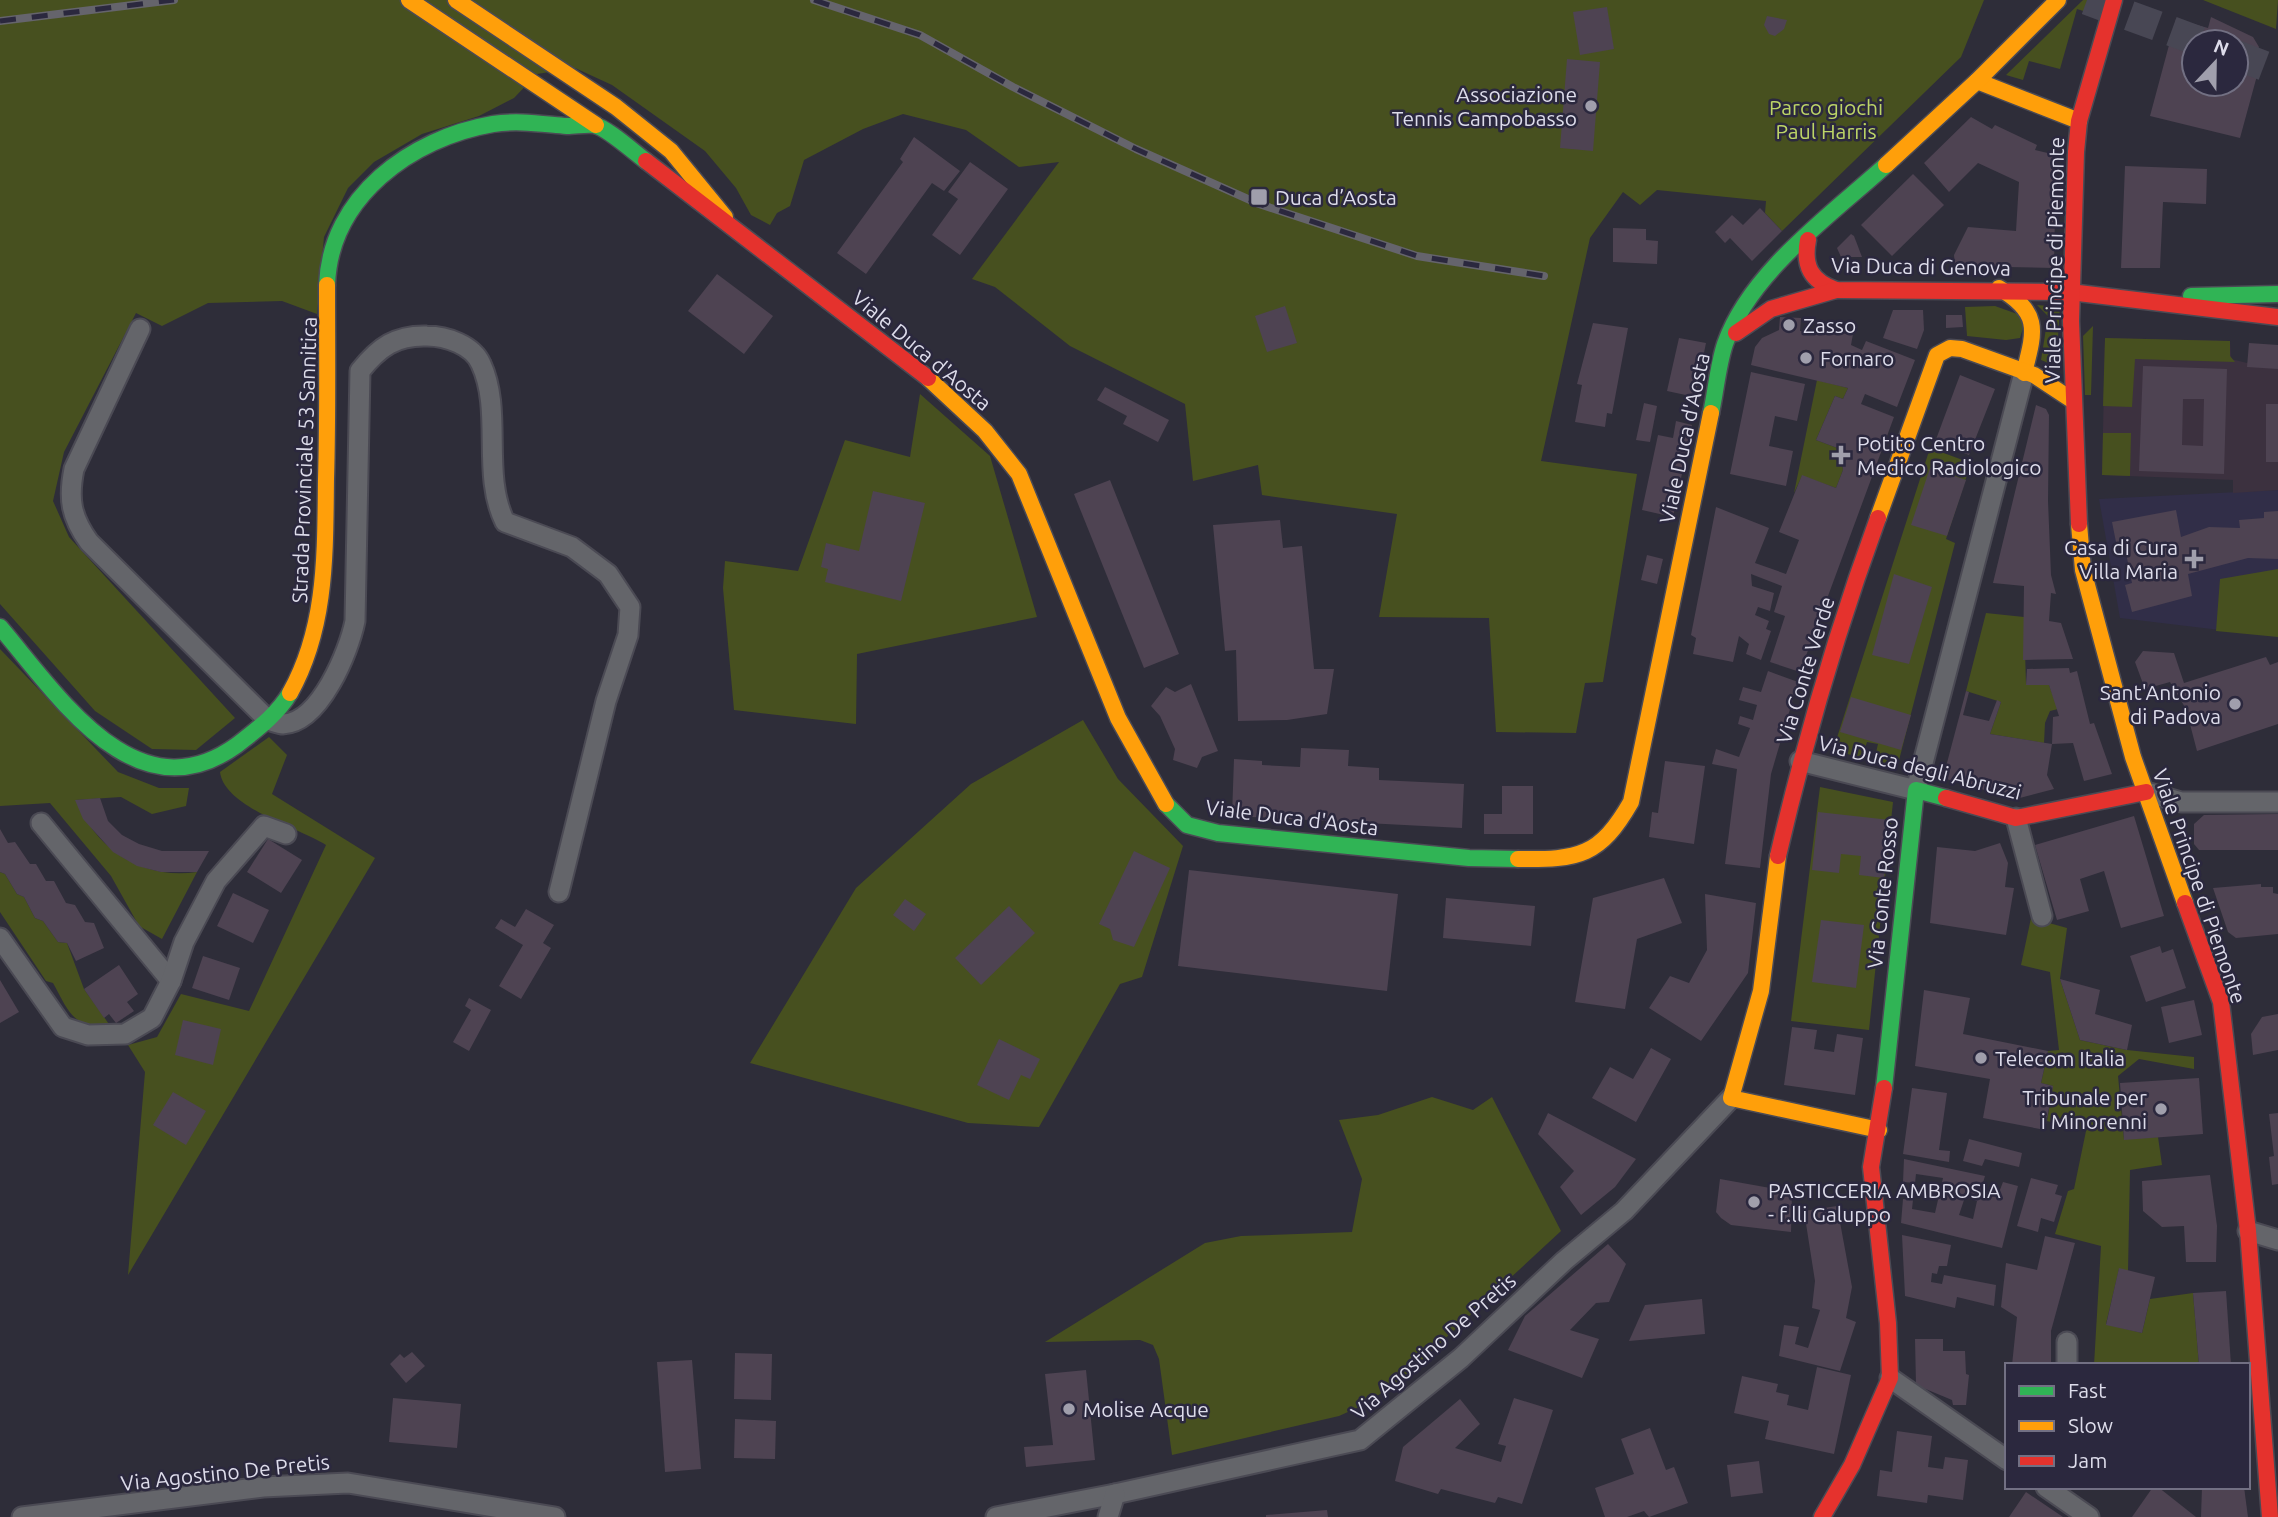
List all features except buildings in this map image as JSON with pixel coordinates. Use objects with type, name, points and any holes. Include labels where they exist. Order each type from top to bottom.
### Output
[{"type":"main road","name":"Viale Duca d'Aosta","points":[[409,0],[514,68],[725,217],[946,392],[998,442],[1019,474],[1124,731],[1164,803],[1188,826],[1218,833],[1469,858],[1558,860],[1594,848],[1614,832],[1631,802],[1725,344],[1742,309],[1766,275],[1808,240],[2058,0]]},
{"type":"main road","points":[[456,0],[616,107],[671,151],[725,217]]},
{"type":"main road","name":"Viale Principe di Piemonte","points":[[2114,0],[2079,121],[2072,293],[2072,400],[2075,486],[2083,569],[2133,757],[2221,1002],[2248,1231],[2270,1517]]},
{"type":"main road","points":[[1977,80],[2079,121]]},
{"type":"main road","name":"Strada Provinciale 53 Sannitica","points":[[0,627],[82,719],[120,752],[154,768],[180,769],[202,765],[236,746],[268,720],[288,699],[301,676],[324,596],[330,251],[357,199],[388,171],[440,141],[475,128],[507,122],[582,127],[596,125]]},
{"type":"main road","name":"Via Duca di Genova","points":[[1808,240],[1804,257],[1808,273],[1820,285],[1836,290],[1999,288],[2145,299]]},
{"type":"main road","name":"Via Conte Rosso","points":[[1999,288],[2027,308],[2036,324],[2025,373]]},
{"type":"main road","name":"Viale Duca d'Aosta","points":[[1725,344],[1752,318],[1780,302],[1836,290]]},
{"type":"main road","points":[[2072,359],[2089,316],[2145,299],[2241,292],[2278,294]]},
{"type":"main road","points":[[2145,299],[2240,314],[2278,317]]},
{"type":"main road","name":"Via Conte Verde","points":[[1731,1098],[1761,991],[1773,878],[1800,761],[1838,626],[1937,355],[1950,348],[1962,349],[2025,373]]},
{"type":"main road","name":"Viale Principe di Piemonte","points":[[2025,373],[2060,388],[2072,400]]},
{"type":"main road","name":"Via Conte Rosso","points":[[1822,1517],[1852,1465],[1890,1378],[1888,1323],[1871,1167],[1879,1130],[1916,790]]},
{"type":"main road","name":"Via Duca degli Abruzzi","points":[[1916,790],[2016,818],[2146,792]]},
{"type":"main road","points":[[1731,1098],[1879,1130]]},
{"type":"street","points":[[140,329],[74,469],[69,494],[73,520],[89,542],[268,720],[283,724],[303,718],[340,669],[351,640],[355,621],[360,371],[385,346],[406,335],[439,336],[462,344],[481,362],[488,391],[496,504],[505,522],[572,547],[608,574],[630,607],[628,635],[606,701],[559,892]]},
{"type":"street","name":"Via Conte Rosso","points":[[1916,790],[2025,373]]},
{"type":"street","name":"Via Duca degli Abruzzi","points":[[1800,761],[1916,790]]},
{"type":"street","name":"Via Duca degli Abruzzi","points":[[2146,792],[2181,802],[2278,802]]},
{"type":"street","points":[[2016,818],[2042,916]]},
{"type":"street","points":[[41,822],[171,981]]},
{"type":"street","points":[[0,938],[63,1027],[88,1035],[125,1034],[152,1018],[171,981],[184,942],[216,881],[264,826],[286,834]]},
{"type":"street","name":"Via Agostino De Pretis","points":[[996,1517],[1115,1494],[1360,1440],[1461,1358],[1564,1261],[1624,1211],[1731,1098]]},
{"type":"street","points":[[2248,1231],[2278,1240]]},
{"type":"street","points":[[2067,1342],[2067,1363]]},
{"type":"street","points":[[1890,1378],[2005,1459]]},
{"type":"street","name":"Via Agostino De Pretis","points":[[22,1517],[56,1515],[263,1487],[348,1483],[555,1517]]},
{"type":"street","points":[[2049,1489],[2082,1512]]},
{"type":"street","points":[[2070,1489],[2082,1512]]},
{"type":"street","points":[[1108,1517],[1115,1494]]},
{"type":"shaded area","points":[[2105,338],[2230,341],[2231,359],[2247,363],[2278,345],[2278,490],[2233,493],[2233,480],[2102,475]]},
{"type":"shaded area","name":"Casa di Cura Villa Maria","points":[[2278,490],[2278,637],[2120,618],[2099,499]]},
{"type":"green space","name":"Parco giochi Paul Harris","points":[[0,0],[1984,0],[1961,57],[1782,231],[1765,213],[1766,201],[1657,190],[1640,205],[1623,192],[1590,238],[1541,461],[1637,474],[1603,682],[1585,683],[1576,733],[1496,732],[1489,618],[1379,617],[1397,514],[1262,495],[1258,465],[1193,481],[1185,404],[1070,346],[995,287],[972,279],[1059,162],[1019,167],[966,130],[903,114],[863,129],[804,160],[790,206],[777,213],[770,225],[751,215],[736,188],[705,151],[612,85],[575,68],[537,74],[514,98],[479,116],[422,134],[374,162],[348,188],[324,237],[317,314],[282,301],[208,303],[162,326],[136,313],[64,452],[53,501],[69,537],[235,718],[196,750],[152,749],[95,711],[0,604]]},
{"type":"green space","points":[[2083,0],[2100,0],[2096,15],[2077,9],[2060,69],[2029,61],[2023,80],[2006,75]]},
{"type":"green space","points":[[2203,0],[2278,0],[2276,29]]},
{"type":"green space","points":[[2037,305],[2060,307],[2056,366],[2041,360],[2048,316]]},
{"type":"green space","points":[[1995,306],[2020,315],[2023,328],[2020,338],[2006,340],[1967,336],[1965,307]]},
{"type":"green space","points":[[2093,326],[2091,395],[2085,395],[2083,336]]},
{"type":"green space","points":[[2105,338],[2230,341],[2230,356],[2235,362],[2135,359],[2132,407],[2103,406]]},
{"type":"green space","points":[[1817,380],[1848,388],[1843,399],[1835,396],[1816,440],[1840,449],[1843,470],[1836,488],[1802,476],[1794,493]]},
{"type":"green space","points":[[920,394],[990,456],[1037,617],[857,654],[856,724],[734,710],[723,588],[725,561],[798,571],[845,440],[910,457]]},
{"type":"green space","points":[[2103,433],[2131,433],[2130,476],[2102,475]]},
{"type":"green space","points":[[1930,448],[1971,463],[1946,539],[1955,543],[1897,768],[1874,761],[1878,744],[1867,742],[1862,758],[1833,750]]},
{"type":"green space","points":[[2278,569],[2278,637],[2216,631],[2220,579]]},
{"type":"green space","points":[[1986,613],[2024,617],[2026,684],[2049,685],[2058,709],[2050,711],[2045,723],[2044,743],[1990,734],[2001,702],[1966,691]]},
{"type":"green space","points":[[0,649],[118,772],[159,788],[189,788],[186,806],[152,814],[121,797],[76,800],[96,833],[124,858],[158,871],[197,872],[162,939],[139,926],[111,876],[50,803],[0,806]]},
{"type":"green space","points":[[1083,720],[1118,779],[1183,846],[1142,977],[1120,984],[1039,1127],[968,1123],[750,1063],[856,888],[971,784]]},
{"type":"green space","points":[[269,737],[287,755],[272,794],[375,858],[128,1275],[145,1072],[128,1045],[157,1037],[181,994],[249,1011],[326,845],[248,806],[234,796],[225,784],[220,772]]},
{"type":"green space","points":[[1820,787],[1893,802],[1869,1030],[1791,1021]]},
{"type":"green space","points":[[0,872],[5,874],[17,894],[24,897],[35,918],[43,921],[58,942],[67,943],[84,989],[111,1027],[80,1022],[69,1011],[53,983],[46,981],[0,912]]},
{"type":"green space","points":[[2031,918],[2067,928],[2060,979],[2080,1040],[2127,1050],[2194,1057],[2194,1069],[2139,1059],[2118,1076],[2124,1139],[2158,1137],[2162,1165],[2130,1170],[2128,1271],[2119,1269],[2106,1324],[2142,1333],[2150,1299],[2193,1293],[2199,1363],[2094,1363],[2101,1246],[2055,1234],[2068,1191],[2074,1189],[2086,1131],[2047,1121],[2053,1086],[2041,1083],[2048,1051],[2059,1050],[2050,972],[2021,965]]},
{"type":"green space","points":[[1432,1097],[1473,1110],[1492,1097],[1561,1231],[1396,1384],[1339,1416],[1172,1455],[1159,1359],[1153,1345],[1140,1340],[1045,1342],[1205,1243],[1241,1236],[1352,1232],[1362,1179],[1339,1120],[1378,1115]]},
{"type":"tunnel","points":[[2087,0],[2180,34]]},
{"type":"tunnel","points":[[2250,60],[2278,71]]},
{"type":"railway","points":[[0,21],[174,0]]},
{"type":"railway","points":[[814,0],[920,35],[1013,87],[1136,149],[1259,204],[1417,256],[1544,276]]},
{"type":"traffic: fast","points":[[327,285],[332,253],[343,225],[359,199],[380,177],[405,158],[462,131],[502,123],[594,125],[613,135],[646,161]]},
{"type":"traffic: fast","points":[[1711,413],[1725,344],[1753,293],[1794,246],[1886,165]]},
{"type":"traffic: fast","points":[[2191,296],[2278,294]]},
{"type":"traffic: fast","points":[[0,627],[47,684],[102,739],[133,758],[166,767],[200,764],[237,745],[273,715],[290,693]]},
{"type":"traffic: fast","points":[[1884,1088],[1916,790],[1946,798]]},
{"type":"traffic: fast","points":[[1166,804],[1187,825],[1218,833],[1469,858],[1518,859]]},
{"type":"traffic: slow","points":[[409,0],[596,125]]},
{"type":"traffic: slow","points":[[456,0],[616,107],[671,151],[725,217]]},
{"type":"traffic: slow","points":[[1886,165],[1977,81],[2058,0]]},
{"type":"traffic: slow","points":[[1977,81],[2079,121]]},
{"type":"traffic: slow","points":[[290,693],[311,642],[324,562],[327,285]]},
{"type":"traffic: slow","points":[[1999,288],[2022,306],[2031,324],[2031,345],[2024,373]]},
{"type":"traffic: slow","points":[[1878,518],[1937,355],[1950,348],[1962,349],[2034,375],[2072,400]]},
{"type":"traffic: slow","points":[[928,378],[985,431],[1019,474],[1118,718],[1166,804]]},
{"type":"traffic: slow","points":[[1518,859],[1557,858],[1586,851],[1609,834],[1631,802],[1711,413]]},
{"type":"traffic: slow","points":[[2079,524],[2083,570],[2133,757],[2185,903]]},
{"type":"traffic: slow","points":[[1778,856],[1761,991],[1731,1098],[1879,1130]]},
{"type":"traffic: jam","points":[[2079,524],[2071,321],[2076,152],[2079,121],[2114,0]]},
{"type":"traffic: jam","points":[[646,161],[928,378]]},
{"type":"traffic: jam","points":[[1808,240],[1807,258],[1811,271],[1820,282],[1836,290],[2070,292],[2278,317]]},
{"type":"traffic: jam","points":[[1736,333],[1771,309],[1836,290]]},
{"type":"traffic: jam","points":[[1778,856],[1823,685],[1878,518]]},
{"type":"traffic: jam","points":[[1946,798],[2016,818],[2146,792]]},
{"type":"traffic: jam","points":[[2185,903],[2221,1002],[2248,1231],[2270,1517]]},
{"type":"traffic: jam","points":[[1822,1517],[1852,1465],[1890,1378],[1888,1323],[1871,1167],[1884,1088]]},
{"type":"place","name":"Associazione Tennis Campobasso","points":[[1591,106]]},
{"type":"place","name":"Duca d’Aosta","points":[[1259,197]]},
{"type":"place","name":"Zasso","points":[[1789,325]]},
{"type":"place","name":"Fornaro","points":[[1806,358]]},
{"type":"place","name":"Potito Centro Medico Radiologico","points":[[1841,455]]},
{"type":"place","name":"Casa di Cura Villa Maria","points":[[2194,559]]},
{"type":"place","name":"Sant'Antonio di Padova","points":[[2235,704]]},
{"type":"place","name":"Telecom Italia","points":[[1981,1058]]},
{"type":"place","name":"Tribunale per i Minorenni","points":[[2161,1109]]},
{"type":"place","name":"PASTICCERIA AMBROSIA - f.lli Galuppo","points":[[1754,1202]]},
{"type":"place","name":"Molise Acque","points":[[1069,1409]]}]
